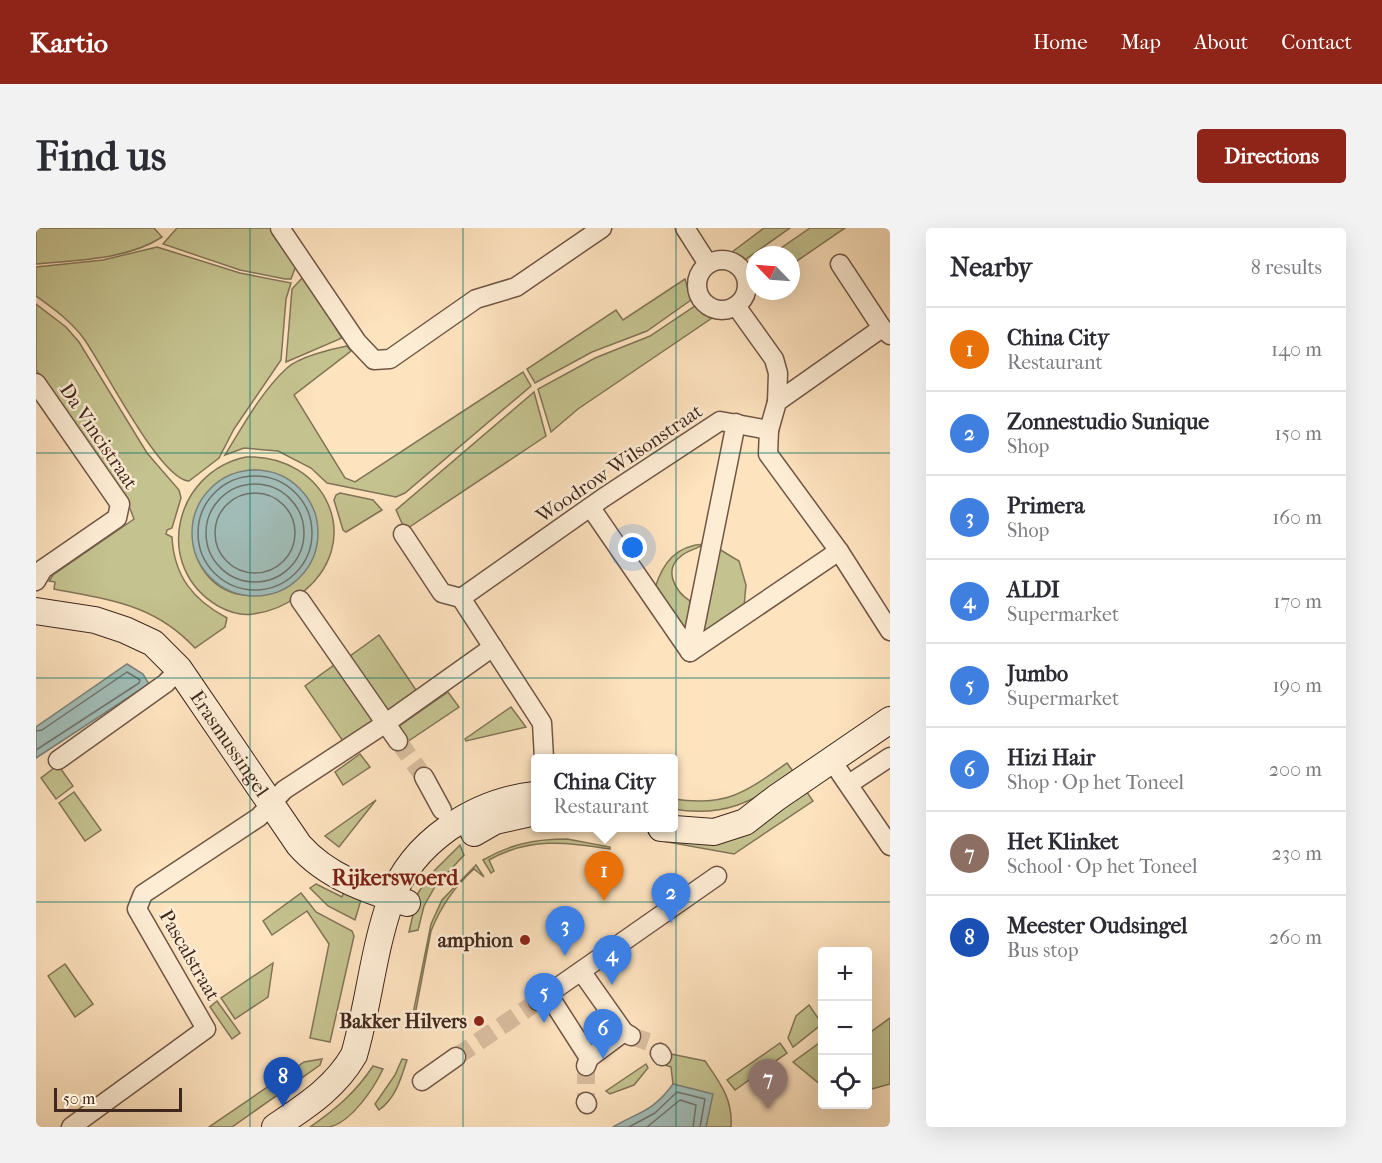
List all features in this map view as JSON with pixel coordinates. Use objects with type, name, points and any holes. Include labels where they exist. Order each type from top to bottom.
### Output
[{"type":"street","points":[[280,228],[357,342],[374,360],[390,359],[476,298],[516,287],[602,228]]},
{"type":"street","points":[[684,228],[708,264]]},
{"type":"street","points":[[721,260],[729,261],[742,270],[747,286],[745,294],[736,306],[718,310],[710,308],[700,299],[697,280],[708,264],[721,260]]},
{"type":"street","points":[[777,402],[886,332],[840,264]]},
{"type":"street","points":[[736,306],[774,359],[778,373],[777,402],[769,430],[768,454],[839,551],[890,631]]},
{"type":"street","name":"Da Vincistraat","points":[[36,383],[120,504],[117,518],[43,569],[36,582]]},
{"type":"street","name":"Woodrow Wilsonstraat","points":[[461,598],[720,421],[769,430]]},
{"type":"street","points":[[690,652],[736,423]]},
{"type":"street","points":[[591,508],[690,652]]},
{"type":"street","points":[[403,534],[442,593],[461,598],[542,723],[544,754]]},
{"type":"street","points":[[690,652],[839,551]]},
{"type":"street","points":[[300,600],[398,741]]},
{"type":"street","name":"Erasmussingel","points":[[36,611],[95,620],[153,643],[179,669],[271,804],[314,862],[344,880],[400,900]]},
{"type":"street","points":[[271,804],[284,790],[386,723],[493,647]]},
{"type":"street","points":[[58,760],[166,682],[179,669]]},
{"type":"street","points":[[678,829],[714,832],[745,822],[890,720]]},
{"type":"street","points":[[849,784],[890,757]]},
{"type":"street","points":[[832,761],[890,846]]},
{"type":"street","points":[[424,777],[442,810]]},
{"type":"street","points":[[275,1127],[328,1091],[344,1072],[354,1055],[400,900],[414,862],[433,840],[473,813],[501,802],[531,796]]},
{"type":"street","points":[[678,814],[722,815],[744,812],[776,798]]},
{"type":"street","name":"Pascalstraat","points":[[71,1127],[206,1029],[137,909],[143,894],[259,818],[271,804]]},
{"type":"street","points":[[305,1127],[351,1089],[369,1058],[377,1032],[398,932],[400,900],[462,839],[495,821],[531,813]]},
{"type":"street","points":[[581,971],[628,1034],[587,1062],[543,998],[581,971],[717,876]]},
{"type":"street","points":[[422,1081],[456,1057]]},
{"type":"shaded area","points":[[36,228],[154,228],[162,237],[148,245],[117,255],[36,264]]},
{"type":"shaded area","points":[[177,228],[274,228],[297,263],[291,279],[240,270],[163,244]]},
{"type":"shaded area","points":[[764,228],[790,228],[764,246],[746,246],[746,259],[739,264],[728,255]]},
{"type":"shaded area","points":[[810,228],[845,228],[800,259],[800,246],[784,246]]},
{"type":"shaded area","points":[[157,247],[240,273],[291,283],[286,299],[281,360],[234,429],[219,458],[189,481],[177,476],[148,442],[84,339],[62,316],[36,296],[36,267],[103,260]]},
{"type":"shaded area","points":[[304,276],[342,338],[286,362],[292,289]]},
{"type":"shaded area","points":[[685,279],[691,300],[647,331],[592,352],[535,383],[527,369],[616,310],[623,320]]},
{"type":"shaded area","points":[[36,304],[66,327],[79,342],[147,453],[179,490],[181,498],[172,528],[167,530],[166,534],[172,537],[181,575],[195,595],[227,618],[225,627],[195,648],[164,622],[147,613],[112,601],[54,589],[55,582],[49,581],[53,575],[134,519],[129,506],[36,370]]},
{"type":"shaded area","points":[[695,306],[712,318],[578,409],[551,432],[538,389],[595,358],[650,336]]},
{"type":"shaded area","points":[[347,346],[351,351],[294,395],[345,478],[355,482],[523,372],[531,386],[405,493],[396,497],[327,483],[311,468],[278,451],[244,448],[225,455],[261,398],[287,368],[307,357]]},
{"type":"shaded area","points":[[534,392],[546,436],[405,530],[396,510]]},
{"type":"shaded area","points":[[246,457],[274,460],[298,470],[317,486],[329,506],[334,528],[331,552],[320,574],[299,595],[272,610],[244,614],[222,608],[197,589],[184,568],[179,546],[180,522],[188,500],[202,481],[221,466]],"holes":[[[255,470],[278,476],[293,488],[305,505],[317,525],[315,548],[302,573],[285,588],[260,595],[233,593],[212,580],[199,562],[193,539],[196,515],[207,494],[226,478]]]},
{"type":"shaded area","points":[[340,493],[373,500],[382,510],[346,532],[343,530],[334,500]]},
{"type":"shaded area","points":[[704,544],[683,555],[672,569],[676,587],[690,601],[687,629],[684,629],[655,588],[662,570],[672,557],[686,548]]},
{"type":"shaded area","points":[[714,546],[739,561],[746,585],[744,606],[703,634],[699,632]]},
{"type":"shaded area","points":[[379,635],[424,702],[390,724],[346,659]]},
{"type":"shaded area","points":[[337,663],[379,725],[347,747],[305,686]]},
{"type":"shaded area","points":[[448,692],[459,707],[404,744],[395,729]]},
{"type":"shaded area","points":[[511,707],[526,727],[466,741],[465,739]]},
{"type":"shaded area","points":[[360,754],[370,767],[343,785],[335,772]]},
{"type":"shaded area","points":[[787,763],[795,774],[766,792],[738,805],[708,811],[678,810],[678,800],[708,801],[721,799],[746,790]]},
{"type":"shaded area","points":[[58,765],[73,786],[56,799],[41,778]]},
{"type":"shaded area","points":[[804,788],[813,801],[734,854],[662,841],[695,836]]},
{"type":"shaded area","points":[[74,792],[101,830],[85,841],[59,803]]},
{"type":"shaded area","points":[[376,800],[339,847],[325,836]]},
{"type":"shaded area","points":[[567,839],[610,847],[610,849],[563,843],[519,848],[489,860],[494,871],[491,873],[483,860],[503,850],[524,844]]},
{"type":"shaded area","points":[[460,845],[464,855],[442,879],[437,878],[432,873]]},
{"type":"shaded area","points":[[476,865],[484,877],[474,869],[467,876],[449,897],[431,931],[414,1020],[412,1019],[431,924],[442,900]]},
{"type":"shaded area","points":[[429,877],[437,883],[424,906],[418,930],[409,932],[418,893]]},
{"type":"shaded area","points":[[316,884],[342,897],[344,892],[361,900],[355,920],[328,906],[310,888]]},
{"type":"shaded area","points":[[301,893],[316,912],[352,931],[354,936],[330,1042],[310,1038],[329,944],[307,911],[272,935],[263,921]]},
{"type":"shaded area","points":[[273,963],[268,997],[235,1019],[221,998]]},
{"type":"shaded area","points":[[65,964],[93,1004],[75,1017],[48,976]]},
{"type":"shaded area","points":[[217,1001],[240,1033],[232,1039],[210,1007]]},
{"type":"shaded area","points":[[809,1005],[818,1018],[818,1027],[793,1047],[788,1038],[796,1016]]},
{"type":"shaded area","points":[[890,1018],[890,1084],[872,1089],[872,1055],[872,1031]]},
{"type":"shaded area","points":[[780,1043],[787,1053],[735,1090],[727,1080]]},
{"type":"shaded area","points":[[818,1044],[818,1083],[793,1062]]},
{"type":"shaded area","points":[[671,1054],[705,1061],[728,1100],[731,1127],[706,1127],[712,1094],[673,1084],[671,1067],[665,1065]]},
{"type":"shaded area","points":[[322,1059],[320,1065],[232,1127],[209,1127],[304,1062]]},
{"type":"shaded area","points":[[402,1059],[407,1060],[397,1087],[390,1100],[379,1110],[375,1104],[395,1075]]},
{"type":"shaded area","points":[[646,1064],[648,1068],[634,1085],[610,1094],[606,1091]]},
{"type":"shaded area","points":[[373,1066],[383,1069],[368,1095],[353,1112],[329,1127],[310,1127],[345,1100]]},
{"type":"water","points":[[255,470],[279,475],[299,489],[313,509],[318,533],[313,557],[299,577],[279,591],[255,596],[231,591],[211,577],[197,557],[192,533],[197,509],[211,489],[231,475]]},
{"type":"water","points":[[127,664],[143,674],[149,684],[36,758],[36,727]]},
{"type":"water","points":[[673,1084],[713,1094],[706,1127],[613,1127],[652,1106]]},
{"type":"tunnel","points":[[398,741],[424,777]]},
{"type":"tunnel","points":[[456,1057],[538,1001]]},
{"type":"tunnel","points":[[631,1036],[649,1042],[660,1053]]},
{"type":"tunnel","points":[[586,1066],[586,1102]]},
{"type":"place","name":"China City","points":[[604,901]]},
{"type":"place","name":"Zonnestudio Sunique","points":[[671,923]]},
{"type":"place","name":"amphion","points":[[525,940]]},
{"type":"place","name":"Primera","points":[[565,956]]},
{"type":"place","name":"ALDI","points":[[612,985]]},
{"type":"place","name":"Bakker Hilvers","points":[[479,1021]]},
{"type":"place","name":"Jumbo","points":[[544,1023]]},
{"type":"place","name":"Hizi Hair","points":[[603,1059]]},
{"type":"place","name":"Meester Oudsingel","points":[[283,1107]]},
{"type":"place","name":"Het Klinket","points":[[768,1109]]},
{"type":"district","name":"Rijkerswoerd","points":[[395,877]]}]
